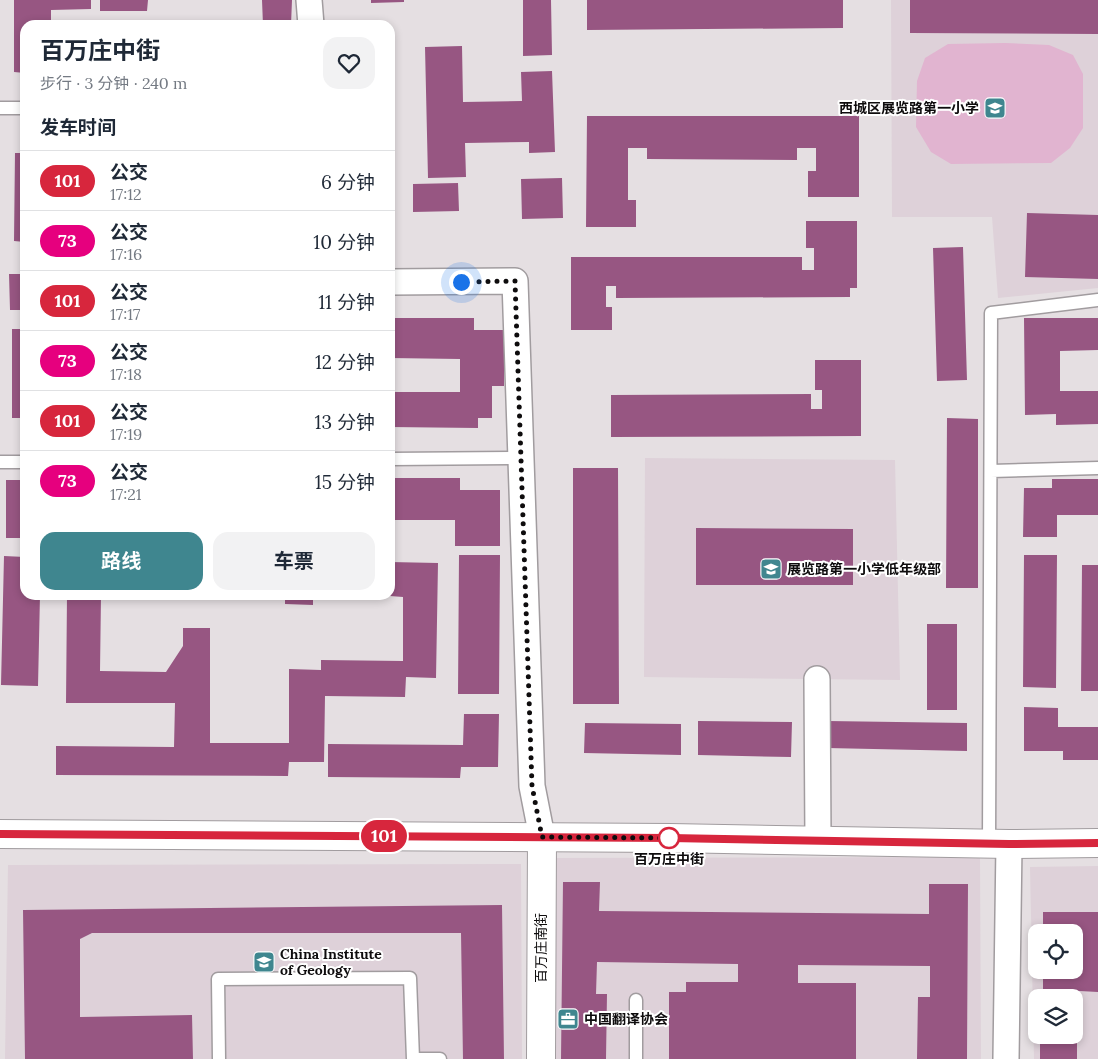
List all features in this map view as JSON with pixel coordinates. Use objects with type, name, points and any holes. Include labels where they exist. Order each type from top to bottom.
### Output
[{"type":"main road","points":[[0,834],[542,837],[999,844],[1098,843]]},
{"type":"main road","name":"百万庄南街","points":[[541,1059],[542,837]]},
{"type":"street","points":[[309,0],[310,20]]},
{"type":"street","points":[[395,282],[515,281],[532,786],[542,837]]},
{"type":"street","points":[[817,679],[818,841]]},
{"type":"street","points":[[999,844],[1006,1059]]},
{"type":"lane","points":[[0,108],[20,108]]},
{"type":"lane","points":[[999,844],[991,471],[991,314],[1098,300]]},
{"type":"lane","points":[[395,459],[520,458]]},
{"type":"lane","points":[[0,462],[20,462]]},
{"type":"lane","points":[[991,471],[1098,468]]},
{"type":"lane","points":[[219,1059],[218,979],[410,978],[413,1059],[440,1059]]},
{"type":"lane","points":[[636,1000],[636,1059]]},
{"type":"shaded area","name":"西城区展览路第一小学","points":[[891,0],[1098,0],[1098,288],[998,298],[992,217],[892,217]]},
{"type":"shaded area","points":[[1005,43],[1049,45],[1073,55],[1083,74],[1083,128],[1070,148],[1051,163],[951,164],[931,152],[916,127],[917,81],[925,58],[948,44]]},
{"type":"shaded area","name":"展览路第一小学低年级部","points":[[645,458],[895,460],[900,680],[644,677]]},
{"type":"shaded area","points":[[980,857],[981,1059],[554,1059],[552,858]]},
{"type":"shaded area","name":"China Institute of Geology","points":[[521,864],[522,1059],[5,1059],[8,865]]},
{"type":"shaded area","points":[[1098,866],[1098,1059],[1034,1059],[1034,1044],[1083,1044],[1083,989],[1033,989],[1032,979],[1083,979],[1083,924],[1031,924],[1030,867]]},
{"type":"building","points":[[14,0],[91,0],[91,9],[51,10],[51,20],[20,20],[20,73],[14,72]]},
{"type":"building","points":[[100,0],[148,0],[147,11],[100,11]]},
{"type":"building","points":[[262,0],[292,0],[291,20],[263,20]]},
{"type":"building","points":[[371,0],[404,0],[404,2],[371,3]]},
{"type":"building","points":[[523,0],[551,0],[552,55],[523,56]]},
{"type":"building","points":[[587,0],[843,0],[843,28],[587,30]]},
{"type":"building","points":[[910,0],[1098,0],[1098,34],[910,33]]},
{"type":"building","points":[[462,46],[463,102],[522,101],[521,72],[552,71],[555,152],[529,153],[529,142],[465,143],[466,177],[428,178],[425,47]]},
{"type":"building","points":[[587,116],[859,116],[859,197],[808,197],[808,171],[816,171],[816,148],[797,148],[797,160],[647,159],[647,148],[628,148],[628,200],[636,200],[636,227],[586,227]]},
{"type":"building","points":[[15,153],[20,153],[20,242],[14,241]]},
{"type":"building","points":[[562,178],[563,218],[522,219],[521,179]]},
{"type":"building","points":[[458,183],[459,211],[413,212],[413,184]]},
{"type":"building","points":[[1027,213],[1098,215],[1098,279],[1025,277]]},
{"type":"building","points":[[806,221],[857,221],[857,288],[850,288],[850,297],[616,298],[616,286],[606,286],[606,307],[612,307],[612,330],[571,330],[571,257],[802,257],[802,270],[814,270],[814,248],[806,248]]},
{"type":"building","points":[[963,247],[967,380],[937,381],[933,248]]},
{"type":"building","points":[[9,274],[20,274],[20,310],[10,310]]},
{"type":"building","points":[[395,318],[474,318],[474,330],[504,330],[504,386],[492,386],[492,418],[478,418],[478,428],[395,427],[395,392],[460,392],[460,359],[395,358]]},
{"type":"building","points":[[1024,318],[1098,318],[1098,350],[1060,351],[1060,391],[1098,391],[1098,424],[1056,425],[1056,414],[1025,415]]},
{"type":"building","points":[[12,329],[20,329],[20,418],[12,418]]},
{"type":"building","points":[[815,360],[861,360],[861,436],[611,437],[611,395],[811,394],[811,409],[822,409],[822,390],[815,390]]},
{"type":"building","points":[[947,418],[978,419],[978,588],[946,588]]},
{"type":"building","points":[[573,468],[618,468],[619,704],[573,704]]},
{"type":"building","points":[[395,478],[460,478],[460,490],[500,490],[500,546],[455,546],[455,520],[395,520]]},
{"type":"building","points":[[1052,479],[1098,479],[1098,515],[1057,515],[1057,537],[1023,537],[1024,488],[1052,488]]},
{"type":"building","points":[[6,480],[20,480],[20,538],[6,538]]},
{"type":"building","points":[[696,528],[853,529],[853,585],[696,585]]},
{"type":"building","points":[[459,555],[500,555],[499,694],[458,694]]},
{"type":"building","points":[[1024,555],[1057,555],[1056,688],[1023,687]]},
{"type":"building","points":[[4,556],[20,557],[20,600],[40,600],[38,686],[1,685]]},
{"type":"building","points":[[395,562],[438,563],[436,678],[406,677],[405,697],[325,696],[324,762],[289,762],[288,776],[56,775],[56,746],[174,747],[175,703],[66,703],[67,600],[101,600],[100,671],[166,672],[183,646],[183,628],[210,628],[210,743],[289,743],[289,669],[321,670],[321,660],[403,661],[403,597],[395,596]]},
{"type":"building","points":[[1082,565],[1098,565],[1098,691],[1081,691]]},
{"type":"building","points":[[285,600],[313,600],[313,605],[285,604]]},
{"type":"building","points":[[927,624],[957,624],[957,710],[927,710]]},
{"type":"building","points":[[1024,707],[1058,708],[1058,727],[1098,727],[1098,760],[1063,760],[1063,751],[1024,751]]},
{"type":"building","points":[[464,714],[499,714],[498,767],[461,767],[460,778],[328,777],[328,744],[463,745]]},
{"type":"building","points":[[698,721],[792,722],[791,757],[698,755]]},
{"type":"building","points":[[827,721],[967,723],[967,751],[827,748]]},
{"type":"building","points":[[585,723],[681,724],[681,755],[584,753]]},
{"type":"building","points":[[563,882],[600,882],[599,911],[929,914],[929,884],[968,884],[967,1059],[917,1059],[918,997],[930,997],[930,966],[798,965],[798,983],[856,983],[856,1059],[669,1059],[669,992],[686,992],[686,982],[738,982],[738,964],[597,962],[596,994],[607,994],[606,1059],[561,1059]]},
{"type":"building","points":[[502,905],[504,1059],[463,1059],[461,933],[92,933],[80,939],[80,1017],[192,1015],[193,1059],[25,1059],[23,910]]},
{"type":"building","points":[[1043,912],[1098,912],[1098,992],[1083,991],[1083,989],[1043,989],[1043,979],[1083,979],[1083,924],[1043,924]]},
{"type":"building","points":[[1040,1044],[1077,1044],[1077,1059],[1040,1059]]},
{"type":"bus line","name":"101","points":[[0,834],[670,838],[1009,844],[1098,843]]},
{"type":"place","name":"西城区展览路第一小学","points":[[995,108]]},
{"type":"place","name":"展览路第一小学低年级部","points":[[771,569]]},
{"type":"place","name":"百万庄中街","points":[[669,838]]},
{"type":"place","name":"China Institute of Geology","points":[[264,962]]},
{"type":"place","name":"中国翻译协会","points":[[568,1019]]},
{"type":"route","points":[[461,282],[515,281],[532,786],[542,837],[669,838]]}]
